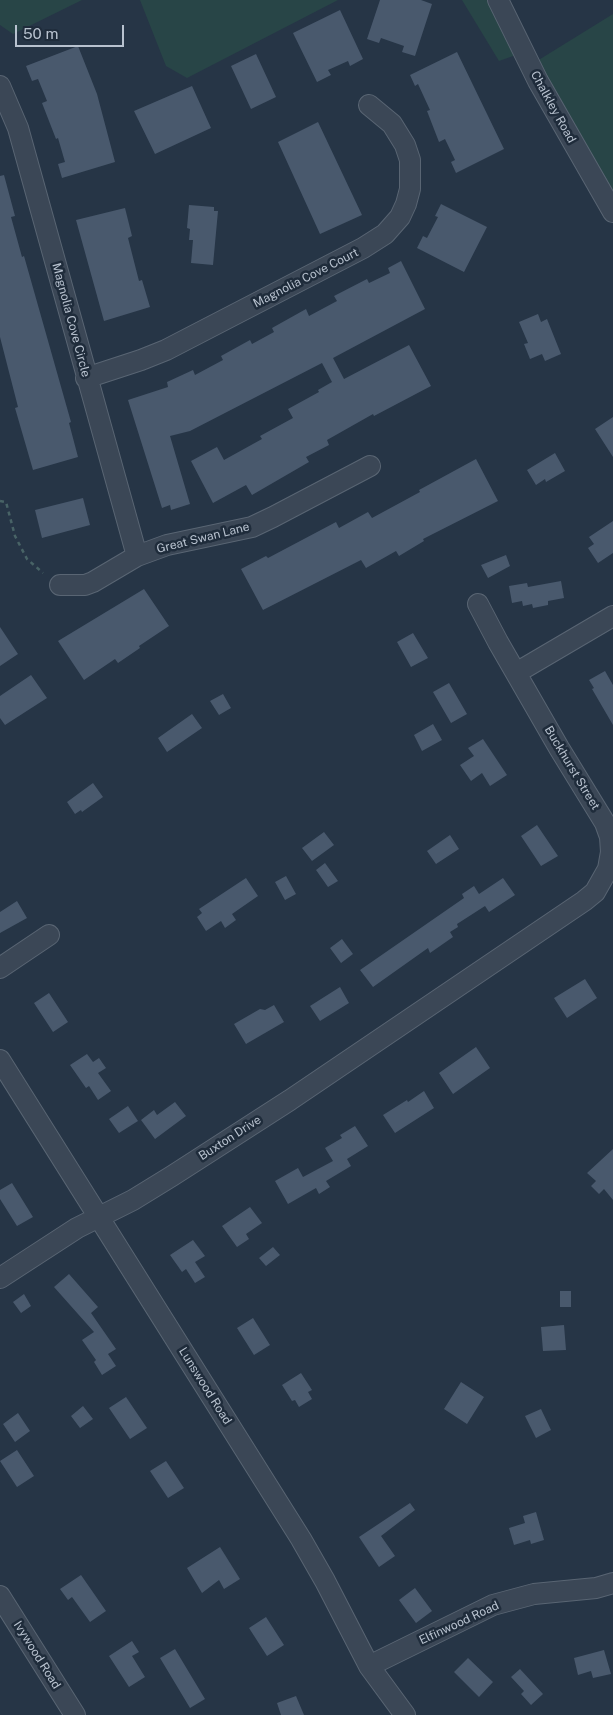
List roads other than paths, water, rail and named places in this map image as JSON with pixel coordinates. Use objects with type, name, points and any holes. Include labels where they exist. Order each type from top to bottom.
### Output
[{"type":"street","name":"Chalkley Road","points":[[498,0],[538,81],[613,212]]},
{"type":"street","name":"Magnolia Cove Circle","points":[[0,86],[18,128],[137,556]]},
{"type":"street","name":"Magnolia Cove Court","points":[[86,378],[166,350],[363,248],[385,234],[400,217],[406,204],[410,189],[410,160],[406,146],[392,124],[370,105]]},
{"type":"street","name":"Great Swan Lane","points":[[60,585],[93,582],[137,556],[167,545],[252,527],[370,466]]},
{"type":"street","name":"Buckhurst Street","points":[[455,989],[595,892],[608,869],[611,852],[610,837],[605,823],[516,673],[478,604]]},
{"type":"street","points":[[516,673],[613,616]]},
{"type":"street","points":[[0,968],[49,935]]},
{"type":"street","name":"Buxton Drive","points":[[0,1278],[77,1228],[133,1200],[172,1176],[290,1100],[455,989]]},
{"type":"street","name":"Lunswood Road","points":[[0,1060],[301,1539],[326,1582],[369,1666],[405,1715]]},
{"type":"street","name":"Elfinwood Road","points":[[369,1666],[493,1605],[534,1594],[596,1588],[613,1583]]},
{"type":"street","name":"Ivywood Road","points":[[0,1596],[68,1714]]}]
